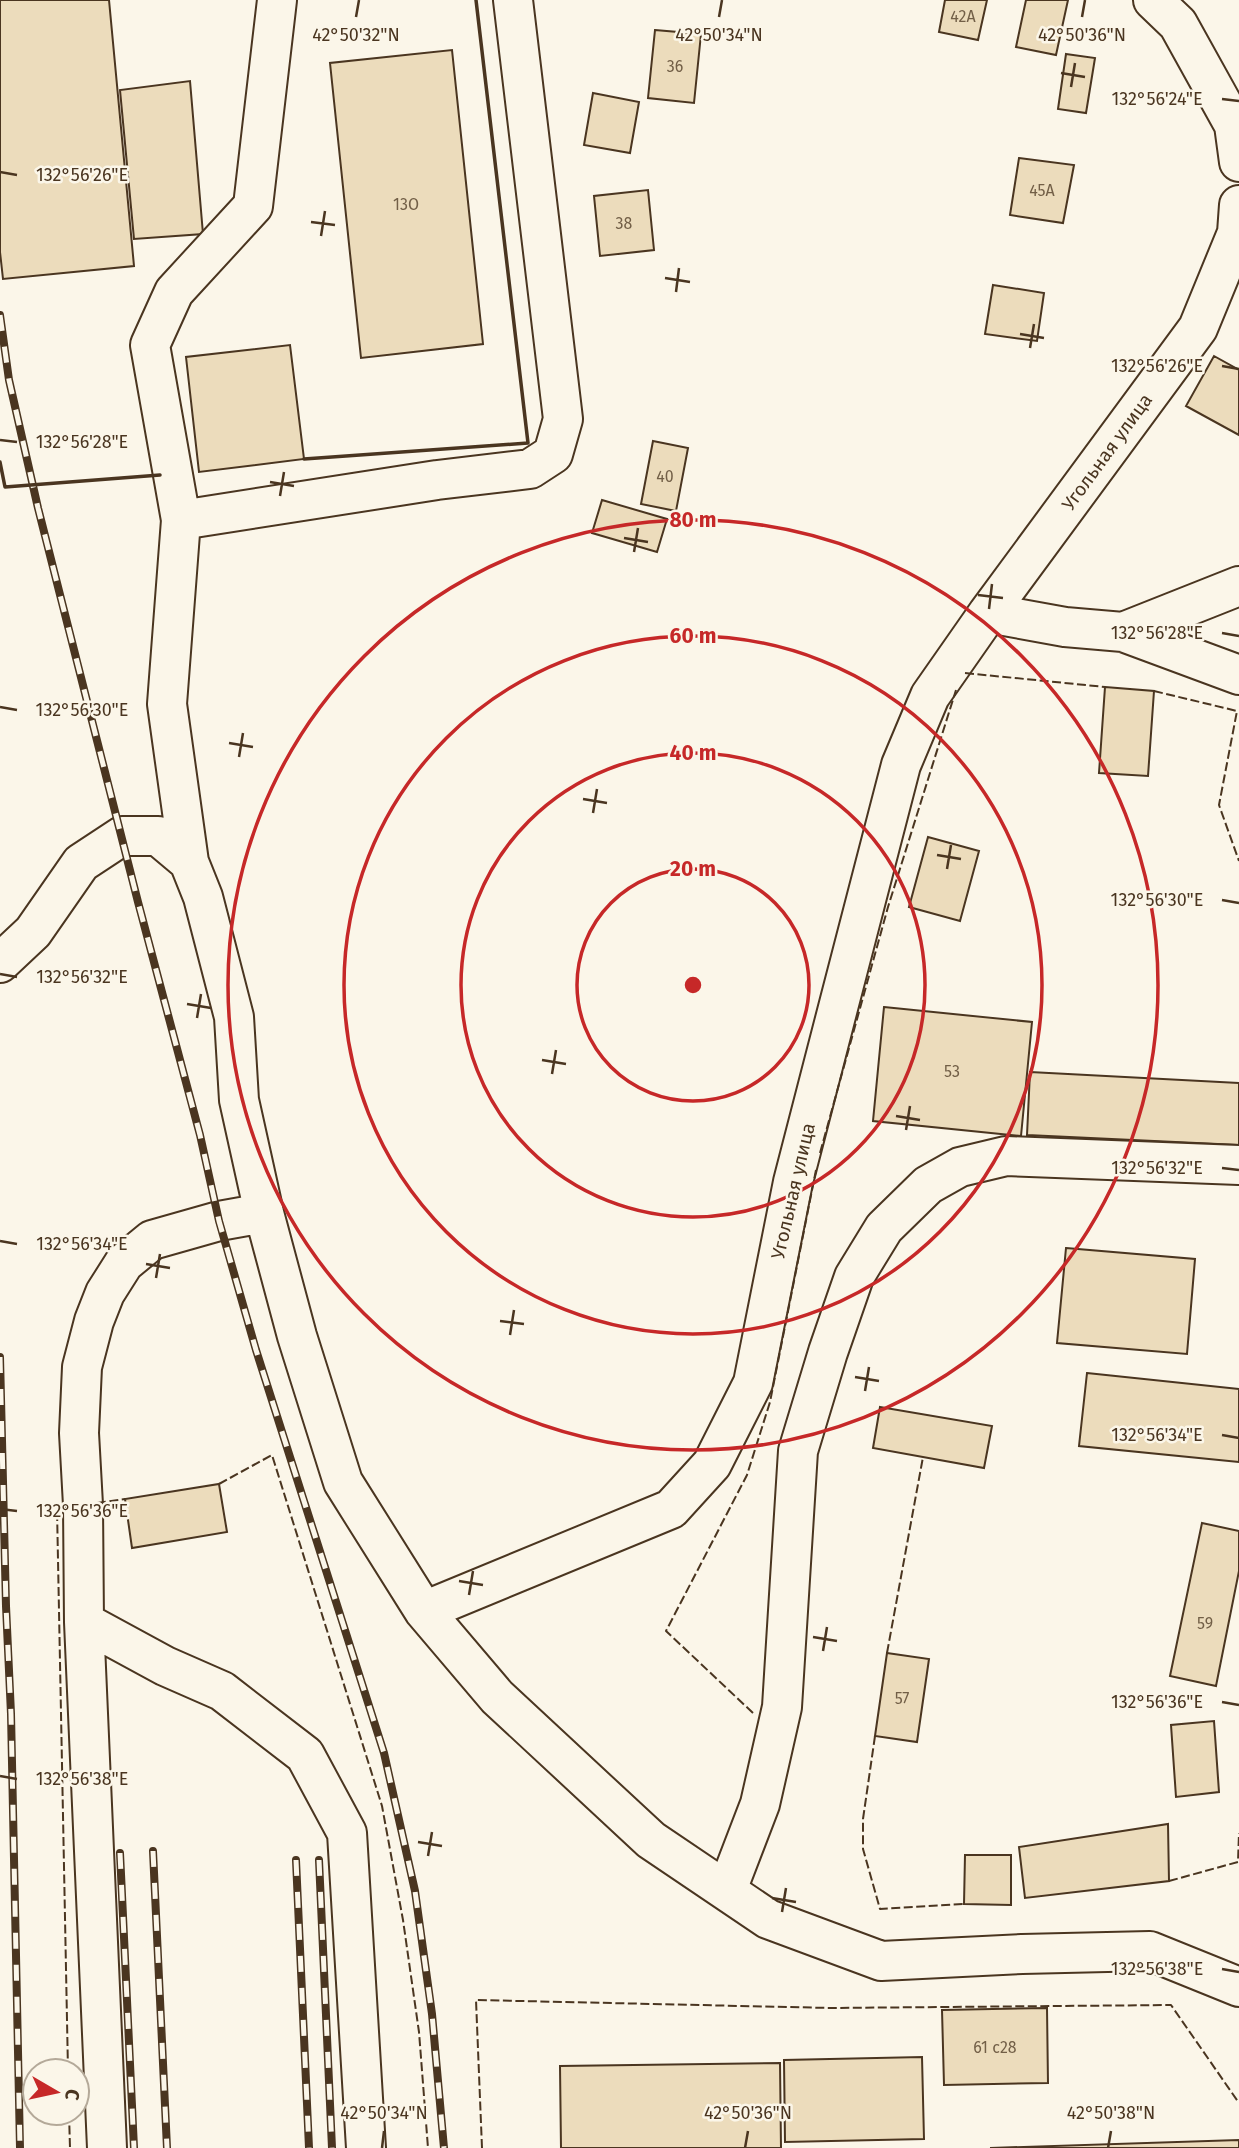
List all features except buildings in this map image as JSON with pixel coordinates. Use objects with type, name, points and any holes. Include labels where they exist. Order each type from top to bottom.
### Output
[{"type":"street","points":[[277,0],[253,206],[174,292],[150,345],[181,520],[167,704],[189,862],[204,897],[234,1017],[239,1100],[264,1213],[297,1336],[343,1482],[424,1611],[497,1697],[652,1840],[768,1919],[881,1961],[1150,1951],[1239,1987]]},
{"type":"street","points":[[181,520],[437,480],[530,469],[553,454],[563,419],[513,0]]},
{"type":"street","points":[[1153,0],[1178,24],[1234,125],[1239,162]]},
{"type":"street","name":"Угольная улица","points":[[424,1611],[671,1509],[712,1464],[753,1383],[793,1182],[901,765],[930,696],[1198,328],[1237,233],[1239,205]]},
{"type":"street","points":[[1123,632],[1239,586]]},
{"type":"street","points":[[988,613],[1065,626],[1123,632],[1239,675]]},
{"type":"street","points":[[0,963],[33,932],[81,863],[121,836],[158,836],[189,862]]},
{"type":"street","points":[[727,1889],[760,1804],[782,1707],[798,1451],[854,1277],[884,1228],[928,1185],[960,1167],[1006,1156],[1239,1165]]},
{"type":"street","points":[[107,2148],[84,1622],[79,1433],[82,1367],[94,1321],[105,1293],[124,1263],[152,1240],[219,1221],[264,1213]]},
{"type":"street","points":[[84,1622],[165,1666],[222,1691],[305,1755],[347,1833],[366,2148]]},
{"type":"railway","points":[[0,315],[9,380],[38,508],[200,1135],[219,1221],[256,1350],[384,1753],[415,1891],[432,2014],[444,2148]]},
{"type":"railway","points":[[0,1357],[20,2148]]},
{"type":"railway","points":[[153,1851],[167,2148]]},
{"type":"railway","points":[[120,1853],[134,2148]]},
{"type":"railway","points":[[296,1860],[309,2148]]},
{"type":"railway","points":[[319,1860],[332,2148]]},
{"type":"fence","points":[[965,673],[1105,687]]},
{"type":"fence","points":[[820,1153],[888,907],[956,690]]},
{"type":"fence","points":[[1154,691],[1237,711],[1219,805],[1239,861]]},
{"type":"fence","points":[[753,1713],[666,1631],[747,1475],[770,1402],[816,1170]]},
{"type":"fence","points":[[219,1484],[272,1455],[382,1806],[403,1920],[419,2032],[428,2148]]},
{"type":"fence","points":[[887,1653],[923,1457]]},
{"type":"fence","points":[[97,1503],[125,1499]]},
{"type":"fence","points":[[68,2057],[57,1509],[70,1507]]},
{"type":"fence","points":[[875,1736],[863,1819],[863,1849],[880,1909],[964,1904]]},
{"type":"fence","points":[[1169,1881],[1238,1862],[1239,1833]]},
{"type":"fence","points":[[482,2148],[476,2000],[831,2008],[1171,2005],[1239,2103]]},
{"type":"fence","points":[[69,2127],[70,2148]]},
{"type":"wall","points":[[304,459],[528,443],[476,0]]},
{"type":"wall","points":[[0,462],[5,487],[160,475]]}]
